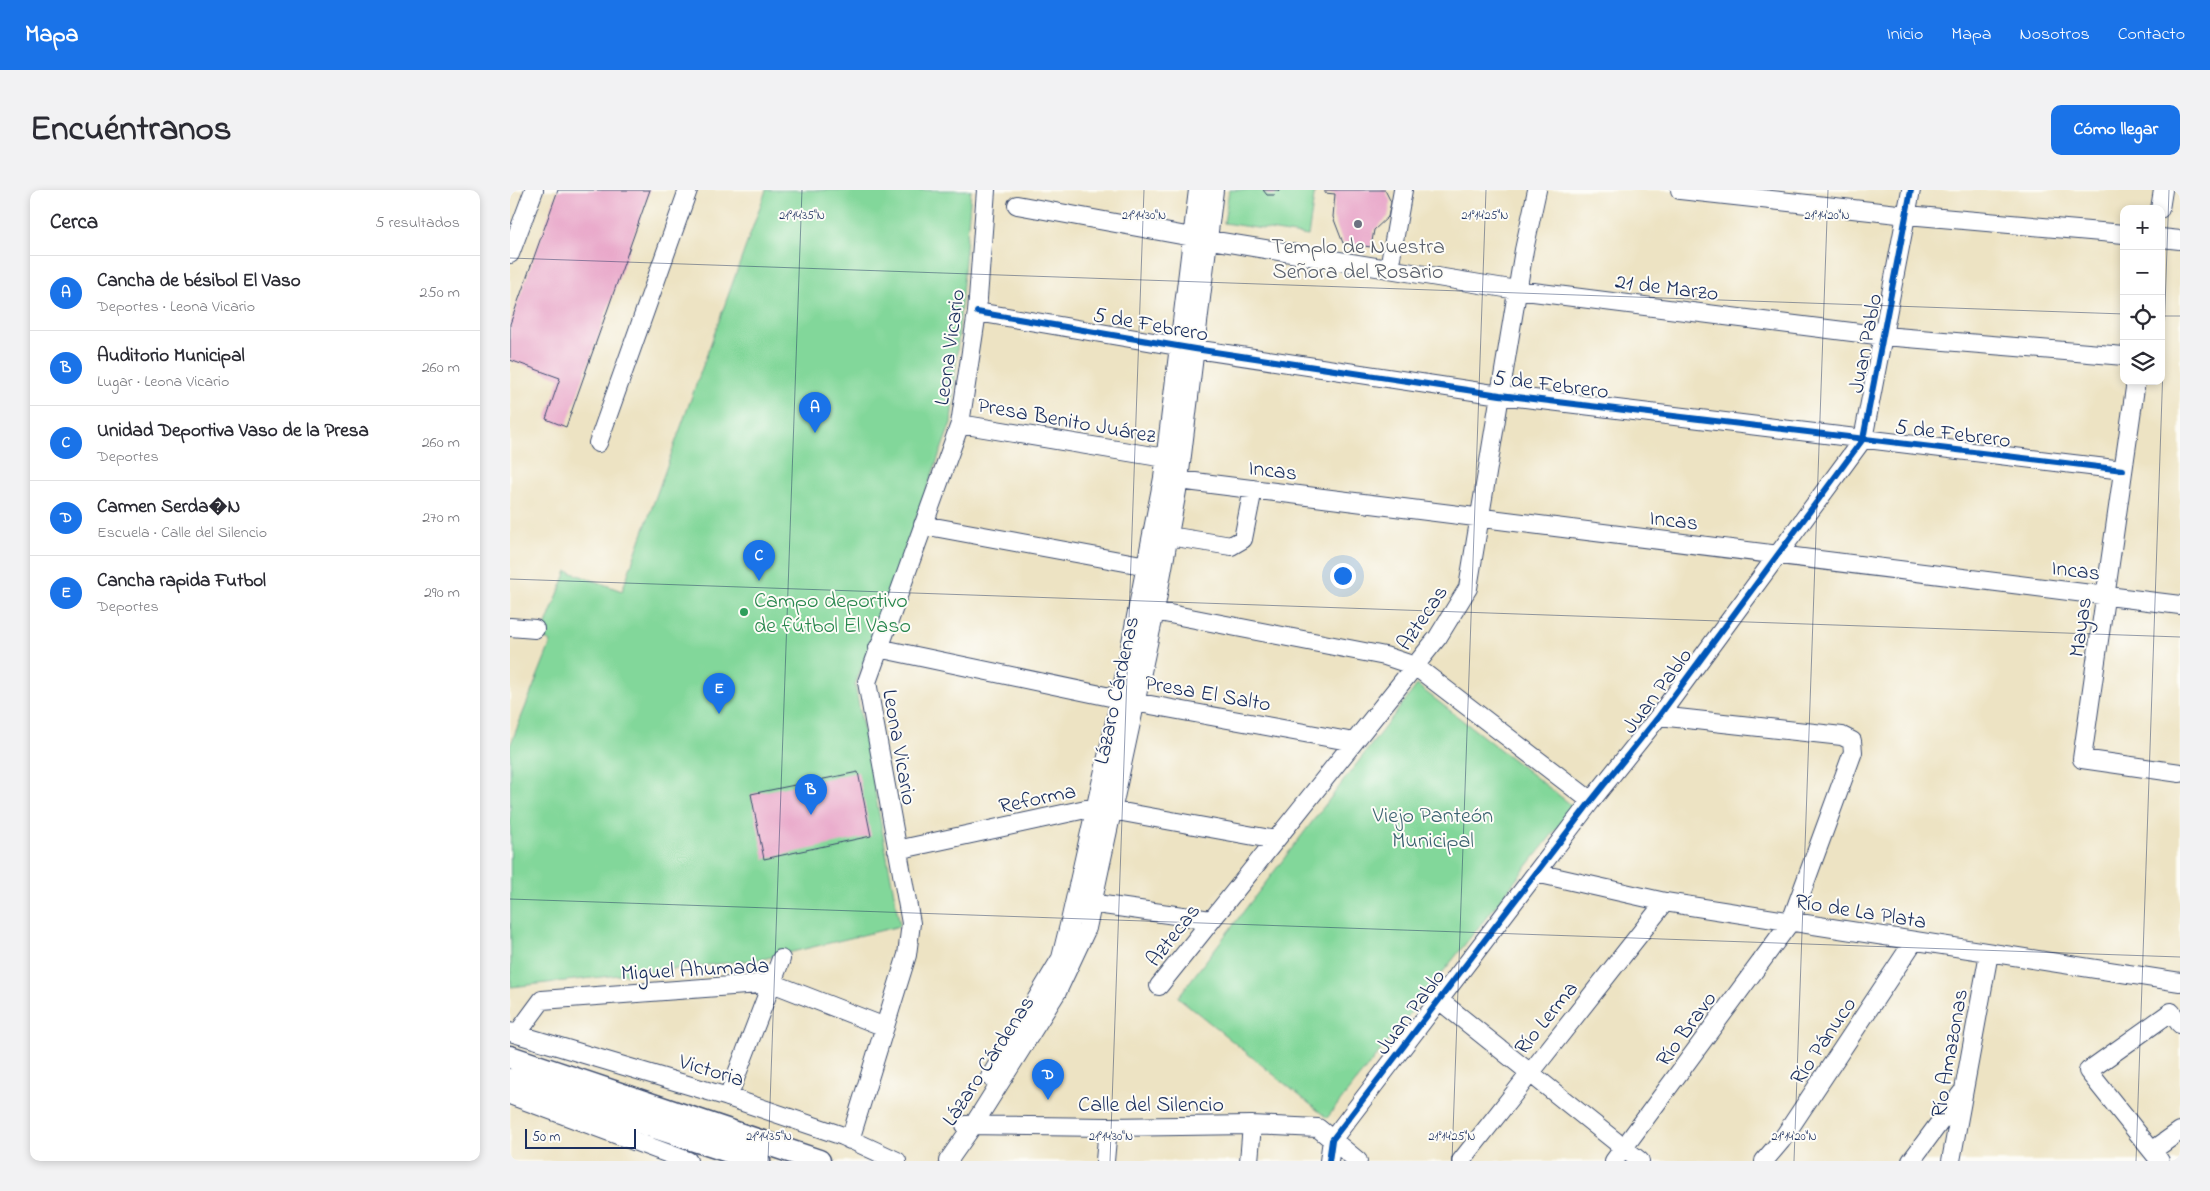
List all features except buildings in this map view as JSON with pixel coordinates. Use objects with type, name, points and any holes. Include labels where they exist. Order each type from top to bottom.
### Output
[{"type":"main road","points":[[510,1057],[819,1161]]},
{"type":"main road","points":[[510,1080],[759,1161]]},
{"type":"street","points":[[510,254],[534,190]]},
{"type":"street","points":[[598,444],[688,190]]},
{"type":"street","name":"Leona Vicario","points":[[850,1140],[907,955],[911,923],[866,682],[960,424],[977,312],[986,190]]},
{"type":"street","name":"Lázaro Cárdenas","points":[[1147,609],[1147,566],[1171,479],[1174,460],[1200,238],[1198,190]]},
{"type":"street","name":"Lázaro Cárdenas","points":[[1200,238],[1214,190]]},
{"type":"street","points":[[1389,269],[1403,190]]},
{"type":"street","name":"Aztecas","points":[[1159,986],[1438,637],[1468,588],[1517,290],[1537,190]]},
{"type":"street","points":[[1680,190],[1907,200],[2120,233]]},
{"type":"street","points":[[2160,205],[2162,190]]},
{"type":"street","name":"Juan Pablo","points":[[1332,1140],[1591,801],[1659,716],[1779,555],[1862,439],[1884,336],[1907,200]]},
{"type":"street","name":"21 de Marzo","points":[[1018,206],[1517,290],[1884,336],[2120,356]]},
{"type":"street","points":[[2165,238],[2180,240]]},
{"type":"street","name":"5 de Febrero","points":[[977,312],[1187,347],[1500,395],[2123,470]]},
{"type":"street","name":"Mayas","points":[[2135,385],[2082,760],[2180,773]]},
{"type":"street","name":"Presa Benito Juárez","points":[[960,424],[1174,460]]},
{"type":"street","name":"Lázaro Cárdenas","points":[[948,1161],[1061,958],[1075,901],[1103,810],[1147,609],[1169,536],[1171,479]]},
{"type":"street","name":"Incas","points":[[1171,479],[2180,605]]},
{"type":"street","points":[[1169,536],[1231,546],[1243,539],[1253,489]]},
{"type":"street","points":[[923,525],[1147,566]]},
{"type":"street","points":[[1147,609],[1385,656],[1415,666],[1591,801]]},
{"type":"street","points":[[510,627],[535,629]]},
{"type":"street","name":"Presa El Salto","points":[[878,648],[1127,700],[1354,742]]},
{"type":"street","name":"Río Bravo","points":[[1620,1155],[1791,921],[1853,752],[1852,742],[1842,736],[1659,716]]},
{"type":"street","name":"Lázaro Cárdenas","points":[[936,1161],[967,1125],[1058,992],[1074,960],[1087,928],[1093,904],[1103,810]]},
{"type":"street","name":"Reforma","points":[[897,850],[1103,810],[1276,840]]},
{"type":"street","name":"Río de La Plata","points":[[1536,873],[1665,902],[2180,982]]},
{"type":"street","points":[[1075,901],[1211,920]]},
{"type":"street","name":"Río Lerma","points":[[1461,1161],[1665,902]]},
{"type":"street","name":"Río Pánuco","points":[[1764,1161],[1786,1133],[1914,941]]},
{"type":"street","name":"Río Amazonas","points":[[1951,1161],[1989,953]]},
{"type":"street","points":[[728,1098],[781,960]]},
{"type":"street","name":"Miguel Ahumada","points":[[513,1033],[542,1000],[772,983],[885,1028]]},
{"type":"street","points":[[1439,1000],[1531,1072],[1620,1155],[1640,1161]]},
{"type":"street","points":[[2180,1024],[2170,1012],[2088,1071],[2156,1156],[2180,1131]]},
{"type":"street","name":"Victoria","points":[[513,1033],[728,1098],[850,1140],[897,1161]]},
{"type":"street","points":[[1911,1161],[1966,1087]]},
{"type":"street","points":[[510,1095],[680,1160]]},
{"type":"street","name":"Calle del Silencio","points":[[967,1125],[1108,1127],[1252,1125],[1318,1128],[1358,1161]]},
{"type":"street","points":[[1249,1161],[1252,1125]]},
{"type":"street","points":[[1105,1161],[1108,1127]]},
{"type":"street","points":[[1330,1161],[1332,1140]]},
{"type":"green space","points":[[766,190],[971,190],[951,423],[855,685],[900,926],[763,959],[511,987],[510,746],[551,642],[541,637],[567,571],[622,591]]},
{"type":"green space","points":[[1229,190],[1315,190],[1308,236],[1224,223]]},
{"type":"green space","name":"Viejo Panteón Municipal","points":[[1417,685],[1574,807],[1327,1118],[1178,997]]},
{"type":"cycle path","points":[[1329,1161],[1332,1140],[1591,801],[1659,716],[1863,439],[1911,190]]},
{"type":"cycle path","points":[[977,312],[1195,349],[1500,395],[2123,470]]},
{"type":"place","name":"Templo de Nuestra Señora del Rosario","points":[[1358,224]]},
{"type":"place","name":"Cancha de bésibol El Vaso","points":[[815,433]]},
{"type":"place","name":"Unidad Deportiva Vaso de la Presa","points":[[759,581]]},
{"type":"place","name":"Campo deportivo de fútbol El Vaso","points":[[744,612]]},
{"type":"place","name":"Cancha rapida Futbol","points":[[719,714]]},
{"type":"place","name":"Auditorio Municipal","points":[[811,815]]},
{"type":"place","name":"Carmen Serda�N","points":[[1048,1100]]}]
